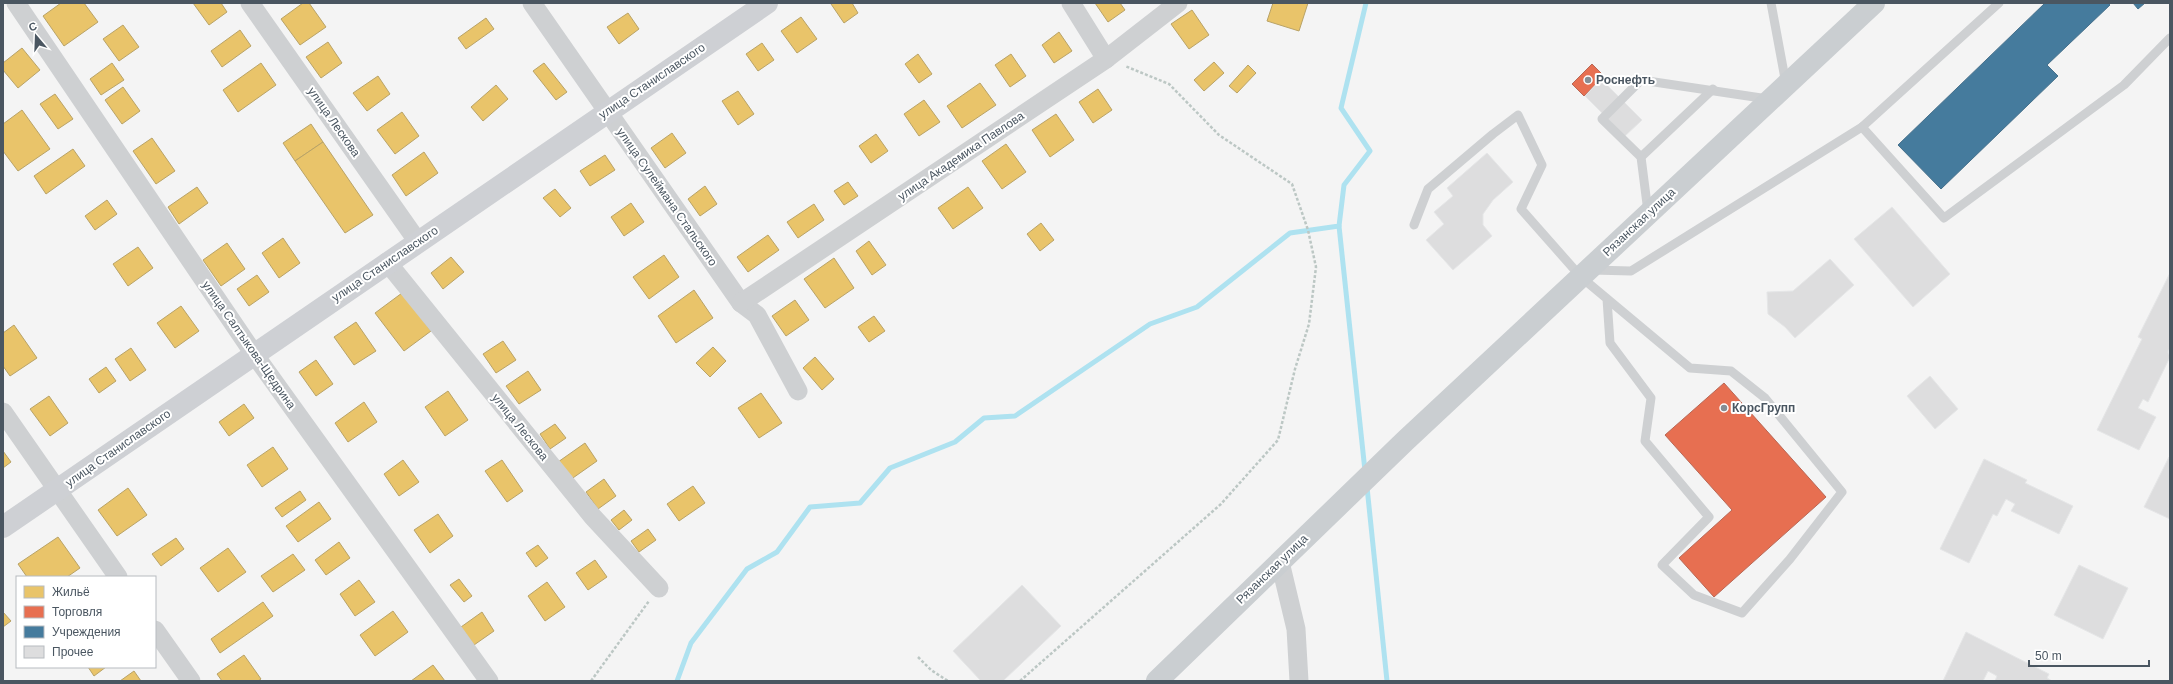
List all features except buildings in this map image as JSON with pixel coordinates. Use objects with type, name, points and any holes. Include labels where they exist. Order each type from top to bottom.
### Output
[{"type":"main road","name":"Рязанская улица","points":[[1157,681],[1388,457],[1874,3]]},
{"type":"street","points":[[3,12],[16,3]]},
{"type":"street","name":"улица Салтыкова-Щедрина","points":[[16,3],[254,354],[489,681]]},
{"type":"street","name":"улица Лескова","points":[[250,3],[418,242]]},
{"type":"street","name":"улица Сулеймана Стальского","points":[[532,3],[741,303],[757,315],[798,391]]},
{"type":"street","name":"улица Станиславского","points":[[3,527],[607,111],[767,3]]},
{"type":"street","points":[[1071,3],[1106,59]]},
{"type":"street","name":"улица Академика Павлова","points":[[741,303],[1106,59],[1178,3]]},
{"type":"street","name":"улица Лескова","points":[[387,262],[592,517],[659,588]]},
{"type":"street","points":[[3,412],[117,576]]},
{"type":"street","points":[[1280,562],[1296,629],[1299,681]]},
{"type":"street","points":[[156,631],[191,681]]},
{"type":"lane","points":[[1649,213],[1641,157],[1602,119],[1641,80],[1713,89],[1779,93],[1771,3]]},
{"type":"lane","points":[[1585,273],[1631,271],[1862,127],[1999,3]]},
{"type":"lane","points":[[1862,127],[1944,218],[2124,85],[2170,38]]},
{"type":"lane","points":[[1641,157],[1713,89]]},
{"type":"lane","points":[[1414,225],[1428,189],[1493,134],[1518,115],[1542,165],[1521,209],[1585,273],[1607,299],[1690,368],[1731,371],[1765,398],[1842,492],[1790,559],[1742,612],[1694,595],[1662,565],[1709,517],[1645,441],[1651,398],[1610,343],[1607,299]]},
{"type":"path","points":[[1020,681],[1031,673],[1221,504],[1278,440],[1295,369],[1309,324],[1316,267],[1308,230],[1292,184],[1219,135],[1169,84],[1106,59]]},
{"type":"path","points":[[591,681],[659,588]]},
{"type":"path","points":[[918,657],[931,670],[948,681]]},
{"type":"waterway","points":[[677,681],[691,643],[747,569],[777,552],[810,507],[860,503],[890,468],[955,442],[984,418],[1015,416],[1150,324],[1197,307],[1290,233],[1339,226],[1344,185],[1370,151],[1341,108],[1366,3]]},
{"type":"waterway","points":[[1339,226],[1365,471]]},
{"type":"waterway","points":[[1367,487],[1387,681]]},
{"type":"place","name":"Роснефть","points":[[1588,80]]},
{"type":"place","name":"КорсГрупп","points":[[1724,408]]}]
